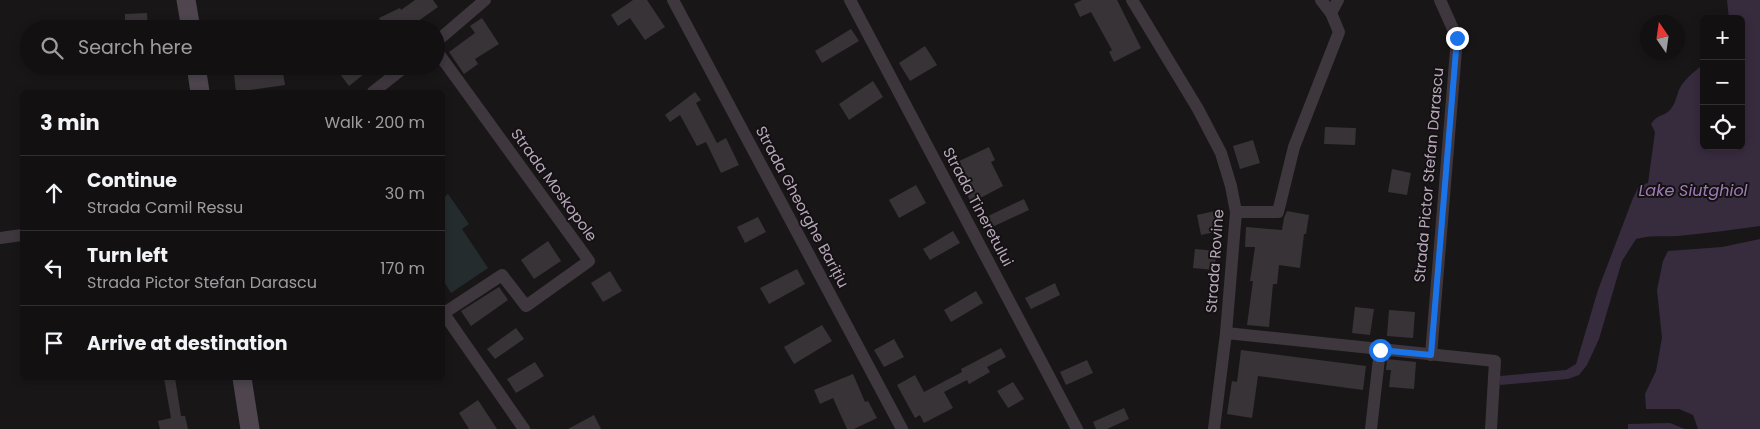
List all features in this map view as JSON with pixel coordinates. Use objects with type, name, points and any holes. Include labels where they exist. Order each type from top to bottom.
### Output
[{"type":"street","points":[[186,0],[189,20]]},
{"type":"street","points":[[445,34],[485,0]]},
{"type":"street","name":"Strada Gheorghe Barițiu","points":[[673,0],[902,429]]},
{"type":"street","name":"Strada Tineretului","points":[[850,0],[1077,429]]},
{"type":"street","name":"Strada Rovine","points":[[1132,0],[1198,109],[1221,153],[1231,186],[1236,212],[1226,333],[1214,429]]},
{"type":"street","points":[[1236,212],[1278,212],[1294,147],[1338,32],[1331,13],[1321,0]]},
{"type":"street","points":[[1331,13],[1338,0]]},
{"type":"street","name":"Strada Pictor Stefan Darascu","points":[[1431,355],[1457,38],[1440,0]]},
{"type":"street","name":"Strada Moskopole","points":[[445,62],[589,260],[526,306],[502,275],[445,311]]},
{"type":"street","points":[[197,75],[200,90]]},
{"type":"street","points":[[376,90],[395,75]]},
{"type":"street","points":[[0,238],[20,235]]},
{"type":"street","points":[[445,315],[524,429]]},
{"type":"street","points":[[1226,333],[1495,361],[1491,429]]},
{"type":"street","points":[[1372,429],[1380,350]]},
{"type":"street","points":[[242,380],[250,429]]},
{"type":"shaded area","points":[[448,194],[469,224],[462,229],[488,268],[451,293],[445,283],[445,196]]},
{"type":"water","name":"Lake Siutghiol","points":[[1727,0],[1760,0],[1760,226],[1636,239],[1622,261],[1599,339],[1587,365],[1579,375],[1568,379],[1500,385],[1500,376],[1566,370],[1576,364],[1598,290],[1633,198],[1639,186],[1648,183],[1655,132],[1651,124],[1669,111],[1674,105],[1683,83],[1700,67],[1700,150],[1745,150],[1745,15],[1729,15]]},
{"type":"water","name":"Lake Siutghiol","points":[[1760,239],[1760,429],[1698,429],[1693,415],[1679,409],[1646,409],[1645,394],[1656,371],[1662,338],[1657,290],[1663,261],[1668,251],[1722,247]]},
{"type":"water","points":[[1670,423],[1685,429],[1628,429],[1628,424]]},
{"type":"building","points":[[415,0],[433,0],[438,7],[420,20],[380,20],[379,18],[400,8],[401,10]]},
{"type":"building","points":[[633,0],[647,0],[665,27],[645,40],[630,18],[618,26],[611,15]]},
{"type":"building","points":[[1082,0],[1117,0],[1141,48],[1114,62],[1109,52],[1112,50],[1091,12],[1080,17],[1074,4]]},
{"type":"building","points":[[147,13],[147,20],[125,20],[125,14]]},
{"type":"building","points":[[482,18],[499,44],[475,59],[478,64],[464,74],[449,52],[475,33],[470,26]]},
{"type":"building","points":[[851,29],[859,41],[822,63],[815,51]]},
{"type":"building","points":[[925,46],[937,65],[910,81],[899,63]]},
{"type":"building","points":[[234,75],[283,75],[285,85],[236,90]]},
{"type":"building","points":[[341,75],[363,75],[349,86]]},
{"type":"building","points":[[873,81],[883,97],[849,120],[839,104]]},
{"type":"building","points":[[695,92],[701,100],[696,103],[717,143],[726,138],[739,165],[721,173],[706,142],[697,146],[680,115],[670,122],[665,115]]},
{"type":"building","points":[[1325,127],[1356,128],[1355,145],[1324,144]]},
{"type":"building","points":[[1253,140],[1260,163],[1240,169],[1233,146]]},
{"type":"building","points":[[989,147],[995,160],[991,162],[1003,186],[971,203],[953,164]]},
{"type":"building","points":[[1392,169],[1411,173],[1407,195],[1388,192]]},
{"type":"building","points":[[916,185],[926,203],[899,218],[889,200]]},
{"type":"building","points":[[1024,199],[1029,210],[988,229],[984,218]]},
{"type":"building","points":[[1215,211],[1219,231],[1201,235],[1197,215]]},
{"type":"building","points":[[1287,211],[1309,215],[1306,234],[1304,234],[1300,268],[1279,265],[1277,284],[1273,284],[1269,327],[1247,325],[1253,281],[1250,281],[1255,247],[1245,247],[1246,227],[1282,230]]},
{"type":"building","points":[[758,217],[766,232],[745,243],[737,227]]},
{"type":"building","points":[[953,231],[960,243],[930,260],[923,249]]},
{"type":"building","points":[[548,241],[561,261],[534,279],[521,260]]},
{"type":"building","points":[[1195,249],[1216,251],[1215,270],[1193,268]]},
{"type":"building","points":[[797,269],[805,284],[769,304],[760,288]]},
{"type":"building","points":[[610,271],[622,291],[603,302],[591,283]]},
{"type":"building","points":[[1055,283],[1060,295],[1031,309],[1025,298]]},
{"type":"building","points":[[499,287],[508,300],[471,326],[461,311]]},
{"type":"building","points":[[976,291],[983,303],[951,322],[944,310]]},
{"type":"building","points":[[1355,307],[1374,309],[1370,335],[1352,333]]},
{"type":"building","points":[[1389,310],[1415,312],[1413,338],[1387,336]]},
{"type":"building","points":[[822,325],[832,341],[794,364],[784,347]]},
{"type":"building","points":[[516,328],[524,339],[495,359],[487,349]]},
{"type":"building","points":[[894,339],[904,357],[884,367],[874,350]]},
{"type":"building","points":[[1001,348],[1006,357],[987,367],[990,372],[969,384],[967,380],[944,392],[953,408],[924,423],[920,415],[915,418],[897,385],[915,375],[924,392],[962,372],[961,369]]},
{"type":"building","points":[[1241,350],[1366,366],[1363,390],[1258,376],[1252,418],[1227,414],[1232,381],[1237,382]]},
{"type":"building","points":[[1387,359],[1416,362],[1414,389],[1389,387],[1391,370],[1386,370]]},
{"type":"building","points":[[1087,360],[1093,373],[1066,385],[1060,372]]},
{"type":"building","points":[[535,362],[544,376],[516,393],[507,379]]},
{"type":"building","points":[[853,374],[865,402],[868,401],[877,418],[854,429],[847,429],[833,398],[820,404],[814,390]]},
{"type":"building","points":[[164,380],[175,380],[181,416],[185,416],[188,429],[160,429],[158,421],[171,418]]},
{"type":"building","points":[[1013,382],[1024,399],[1008,408],[997,391]]},
{"type":"building","points":[[478,400],[497,429],[469,429],[459,413]]},
{"type":"building","points":[[1124,408],[1129,419],[1107,429],[1096,429],[1093,422]]},
{"type":"building","points":[[594,415],[601,429],[568,429]]},
{"type":"route","points":[[1380,350],[1431,355],[1457,38]]}]
